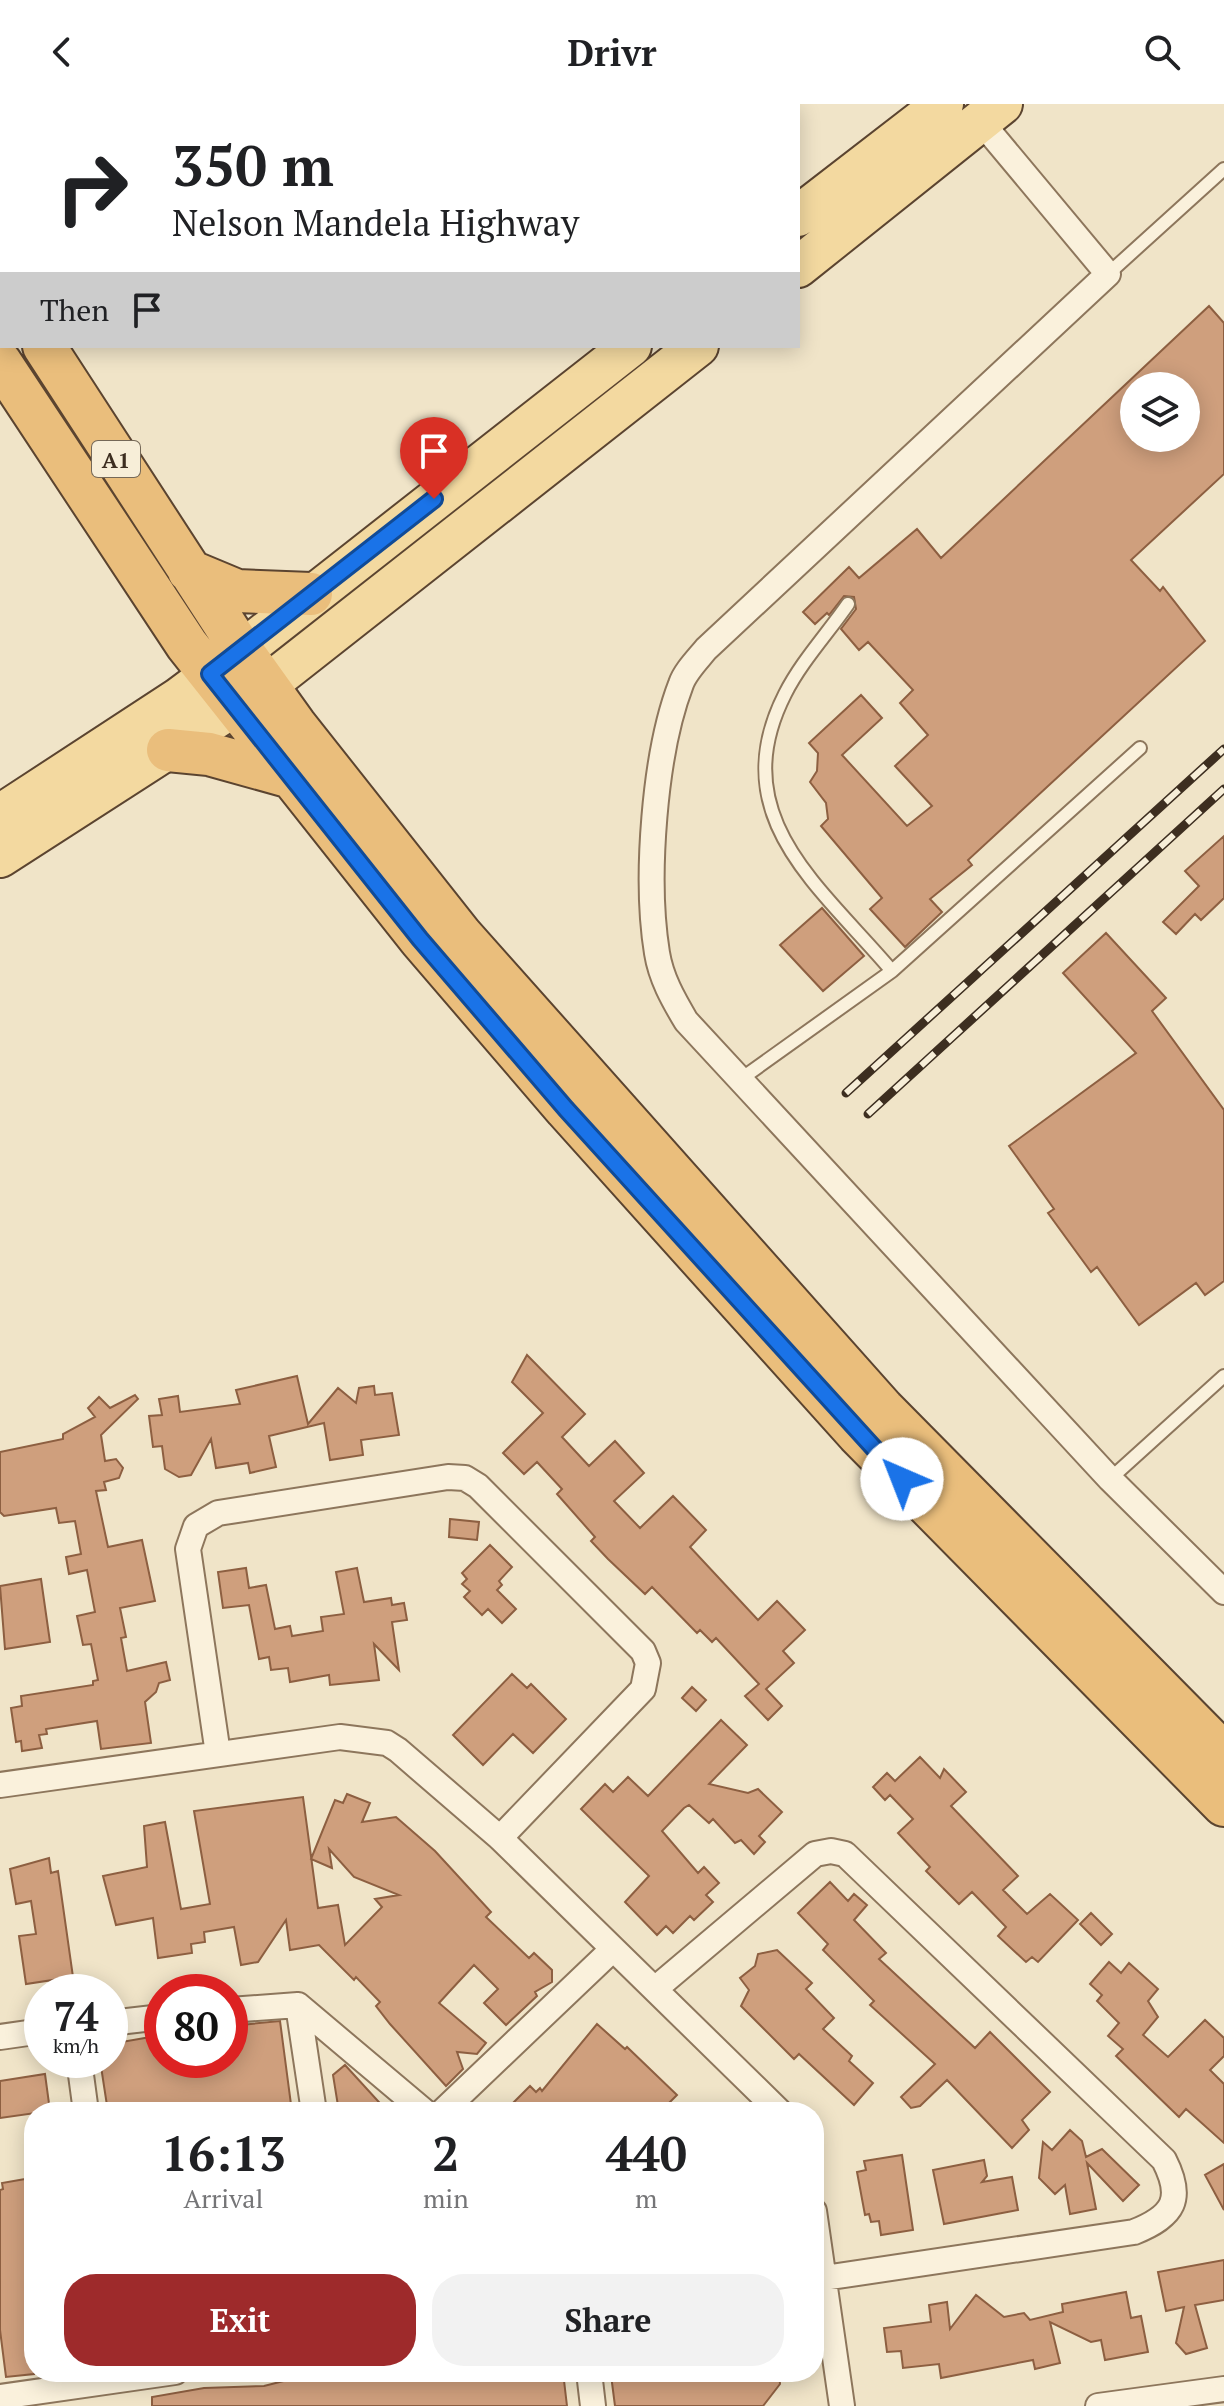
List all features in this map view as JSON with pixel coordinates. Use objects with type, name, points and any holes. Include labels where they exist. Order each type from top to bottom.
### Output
[{"type":"highway","name":"A1","points":[[45,348],[189,571],[226,663]]},
{"type":"highway","name":"A1","points":[[0,362],[56,450],[251,696],[600,1094],[883,1409],[1224,1754]]},
{"type":"highway","points":[[189,571],[237,591],[311,594]]},
{"type":"highway","name":"A1","points":[[251,696],[288,776],[420,939],[566,1109],[858,1434],[1224,1805]]},
{"type":"highway","points":[[168,750],[209,754],[288,776]]},
{"type":"main road","points":[[800,214],[943,104]]},
{"type":"main road","points":[[800,265],[992,113]]},
{"type":"main road","points":[[0,815],[226,663],[628,348]]},
{"type":"main road","points":[[0,857],[251,696],[695,348]]},
{"type":"street","points":[[992,113],[1108,274],[706,649],[682,681],[671,715],[653,843],[657,955],[668,990],[686,1021],[1110,1479],[1224,1592]]},
{"type":"street","points":[[218,1754],[188,1549],[196,1526],[218,1513],[448,1477],[465,1478],[478,1486],[643,1651],[648,1663],[643,1689],[500,1838]]},
{"type":"street","points":[[0,1785],[340,1737],[387,1743],[500,1838],[770,2102]]},
{"type":"street","points":[[655,1989],[815,1854],[831,1851],[845,1854],[1164,2160],[1175,2183],[1173,2203],[1159,2222],[1134,2232],[824,2278],[842,2406]]},
{"type":"street","points":[[452,2102],[613,1949]]},
{"type":"street","points":[[298,2005],[313,2102]]},
{"type":"street","points":[[248,2009],[298,2005],[413,2102]]},
{"type":"street","points":[[0,2037],[24,2034]]},
{"type":"street","points":[[81,2078],[85,2102]]},
{"type":"street","points":[[0,2397],[89,2382]]},
{"type":"street","points":[[590,2382],[593,2406]]},
{"type":"street","points":[[1098,2406],[1140,2403],[1224,2389]]},
{"type":"lane","points":[[1108,274],[1224,169]]},
{"type":"lane","points":[[848,604],[785,693],[769,741],[766,791],[776,828],[790,853],[892,971]]},
{"type":"lane","points":[[741,1079],[892,971],[1140,748]]},
{"type":"lane","points":[[1110,1479],[1224,1376]]},
{"type":"building","points":[[1209,306],[1224,323],[1224,474],[1131,560],[1160,591],[1163,587],[1205,641],[968,860],[972,865],[930,899],[942,912],[905,947],[870,909],[882,898],[821,826],[828,819],[826,803],[810,782],[817,771],[818,753],[809,743],[861,695],[882,718],[842,755],[907,826],[932,806],[895,766],[928,735],[900,703],[913,690],[868,642],[859,650],[841,629],[856,609],[854,597],[844,596],[829,615],[827,613],[815,624],[803,612],[849,567],[859,578],[917,529],[941,558],[1120,390],[1120,452],[1200,452],[1200,372],[1139,372]]},
{"type":"building","points":[[1224,836],[1224,898],[1201,920],[1195,914],[1176,934],[1163,922],[1199,886],[1185,871]]},
{"type":"building","points":[[822,908],[864,956],[823,991],[780,945]]},
{"type":"building","points":[[1106,933],[1166,998],[1152,1011],[1224,1110],[1224,1281],[1205,1295],[1196,1283],[1139,1325],[1097,1267],[1091,1272],[1048,1213],[1054,1209],[1009,1146],[1136,1053],[1063,973]]},
{"type":"building","points":[[527,1355],[585,1414],[562,1437],[589,1466],[615,1441],[644,1473],[614,1501],[640,1528],[673,1496],[706,1530],[690,1547],[758,1620],[777,1601],[805,1630],[783,1651],[794,1663],[766,1689],[782,1706],[768,1720],[745,1696],[759,1684],[716,1638],[712,1642],[700,1630],[697,1633],[652,1587],[645,1594],[608,1559],[591,1541],[595,1537],[557,1494],[562,1489],[537,1462],[524,1474],[503,1453],[543,1413],[512,1382]]},
{"type":"building","points":[[297,1376],[308,1424],[338,1388],[356,1403],[359,1388],[374,1386],[375,1395],[392,1393],[399,1435],[361,1440],[363,1455],[330,1460],[324,1423],[269,1436],[276,1467],[250,1473],[248,1463],[216,1468],[211,1439],[191,1475],[179,1477],[165,1469],[162,1446],[153,1447],[149,1416],[162,1415],[159,1399],[178,1396],[180,1412],[240,1404],[236,1390]]},
{"type":"building","points":[[135,1395],[138,1399],[101,1435],[105,1461],[116,1459],[123,1468],[119,1478],[104,1482],[106,1490],[96,1491],[108,1547],[142,1540],[155,1601],[120,1608],[126,1637],[121,1638],[127,1671],[166,1662],[170,1680],[159,1683],[156,1692],[145,1702],[151,1743],[101,1749],[97,1721],[46,1729],[47,1734],[39,1735],[42,1748],[22,1751],[21,1741],[16,1742],[11,1708],[22,1706],[21,1696],[93,1685],[93,1681],[98,1680],[91,1644],[83,1645],[77,1616],[95,1612],[87,1570],[69,1574],[66,1557],[81,1554],[75,1521],[59,1523],[56,1508],[4,1516],[0,1512],[0,1452],[63,1439],[63,1434],[95,1417],[88,1408],[99,1397],[110,1408]]},
{"type":"building","points":[[450,1519],[479,1522],[477,1540],[449,1537]]},
{"type":"building","points":[[490,1545],[512,1567],[499,1581],[502,1585],[497,1590],[516,1609],[502,1623],[488,1609],[482,1615],[464,1597],[470,1591],[462,1584],[467,1579],[462,1573]]},
{"type":"building","points":[[246,1568],[249,1588],[266,1585],[275,1629],[290,1626],[292,1636],[323,1631],[321,1617],[344,1614],[336,1572],[357,1568],[364,1602],[391,1598],[392,1605],[404,1603],[407,1620],[392,1622],[399,1670],[374,1644],[379,1680],[330,1685],[329,1675],[290,1682],[288,1668],[271,1670],[269,1657],[259,1659],[249,1605],[223,1608],[218,1572]]},
{"type":"building","points":[[41,1579],[50,1642],[5,1649],[0,1586]]},
{"type":"building","points":[[512,1674],[527,1688],[531,1684],[566,1719],[533,1753],[513,1734],[483,1765],[453,1735]]},
{"type":"building","points":[[692,1687],[706,1700],[696,1711],[682,1698]]},
{"type":"building","points":[[721,1720],[747,1745],[709,1784],[748,1793],[758,1789],[782,1812],[759,1836],[765,1842],[754,1854],[741,1840],[735,1843],[713,1819],[709,1823],[689,1805],[684,1808],[662,1831],[698,1873],[704,1867],[719,1883],[706,1895],[713,1902],[694,1920],[690,1916],[673,1933],[666,1926],[657,1935],[625,1902],[649,1876],[581,1809],[605,1784],[613,1792],[628,1777],[648,1796]]},
{"type":"building","points":[[920,1757],[940,1778],[944,1769],[966,1792],[951,1806],[1018,1876],[1003,1890],[1027,1914],[1050,1894],[1078,1920],[1038,1962],[1032,1957],[1026,1962],[998,1936],[1006,1927],[972,1892],[959,1904],[926,1871],[930,1867],[898,1833],[913,1819],[890,1795],[885,1800],[873,1787],[887,1773],[895,1781]]},
{"type":"building","points":[[347,1794],[370,1803],[362,1822],[396,1817],[435,1851],[491,1912],[486,1917],[529,1958],[534,1953],[552,1970],[552,1982],[535,1992],[537,1996],[506,2025],[484,2003],[498,1989],[474,1965],[439,2003],[486,2043],[477,2054],[457,2052],[463,2069],[446,2086],[390,2024],[376,2006],[380,2002],[356,1977],[354,1980],[319,1945],[290,1950],[286,1920],[258,1962],[241,1965],[234,1927],[204,1932],[205,1942],[191,1944],[192,1953],[158,1958],[153,1918],[116,1925],[103,1876],[147,1867],[144,1826],[165,1822],[181,1909],[210,1904],[194,1811],[303,1797],[311,1858],[335,1800],[343,1803]],"holes":[[[329,1849],[354,1877],[399,1895],[375,1899],[382,1907],[345,1945],[338,1905],[318,1908],[311,1859],[332,1868]]]},
{"type":"building","points":[[49,1858],[51,1873],[58,1871],[73,1974],[25,1974],[19,1936],[36,1934],[31,1901],[16,1904],[10,1869]]},
{"type":"building","points":[[830,1882],[848,1901],[854,1894],[867,1905],[854,1920],[886,1953],[879,1959],[975,2048],[990,2032],[1050,2092],[1022,2120],[1029,2130],[1012,2148],[947,2080],[920,2106],[911,2108],[901,2097],[935,2064],[870,2005],[874,2001],[823,1950],[828,1944],[798,1913]]},
{"type":"building","points":[[1091,1913],[1112,1934],[1101,1945],[1080,1924]]},
{"type":"building","points":[[777,1950],[812,1983],[806,1989],[834,2018],[823,2029],[852,2056],[849,2061],[873,2083],[854,2105],[799,2054],[794,2059],[741,2006],[749,1990],[740,1978],[755,1966],[758,1954]]},
{"type":"building","points":[[1109,1962],[1121,1973],[1129,1963],[1158,1989],[1148,2001],[1158,2017],[1143,2035],[1168,2057],[1205,2020],[1224,2038],[1224,2056],[1210,2070],[1224,2084],[1224,2143],[1186,2109],[1179,2117],[1116,2056],[1123,2049],[1108,2036],[1119,2023],[1097,2001],[1102,1995],[1090,1984]]},
{"type":"building","points":[[280,2021],[291,2102],[106,2102],[103,2078],[128,2078],[128,2041],[144,2038],[144,2078],[248,2078],[248,2024]]},
{"type":"building","points":[[597,2024],[625,2049],[627,2047],[677,2095],[670,2102],[514,2102],[530,2086],[536,2092],[540,2088],[542,2091]]},
{"type":"building","points":[[345,2065],[379,2102],[337,2102],[333,2075]]},
{"type":"building","points":[[46,2078],[49,2102],[24,2102],[24,2115],[0,2118],[0,2081]]},
{"type":"building","points":[[1070,2130],[1082,2141],[1086,2157],[1102,2149],[1139,2185],[1123,2201],[1087,2163],[1096,2209],[1070,2214],[1065,2185],[1055,2194],[1039,2178],[1043,2142],[1052,2150]]},
{"type":"building","points":[[902,2155],[913,2230],[881,2235],[879,2221],[871,2222],[869,2214],[865,2215],[857,2172],[866,2170],[864,2161]]},
{"type":"building","points":[[984,2160],[987,2176],[982,2182],[1012,2177],[1018,2210],[944,2224],[933,2170]]},
{"type":"building","points":[[1224,2164],[1224,2210],[1205,2175]]},
{"type":"building","points":[[24,2179],[24,2375],[6,2377],[0,2330],[2,2183]]},
{"type":"building","points":[[1224,2260],[1224,2300],[1195,2305],[1207,2348],[1186,2354],[1176,2343],[1184,2307],[1166,2311],[1158,2272]]},
{"type":"building","points":[[1126,2292],[1131,2318],[1141,2316],[1148,2352],[1105,2360],[1101,2340],[1091,2342],[1050,2322],[1060,2363],[1035,2369],[1033,2360],[941,2378],[939,2364],[903,2368],[901,2351],[887,2352],[884,2328],[931,2322],[929,2305],[947,2302],[950,2329],[976,2295],[1004,2317],[1024,2313],[1030,2320],[1063,2312],[1062,2304]]},
{"type":"building","points":[[280,2382],[564,2382],[567,2406],[152,2406],[152,2397],[204,2388],[264,2386]]},
{"type":"building","points":[[612,2382],[780,2382],[763,2406],[615,2406]]},
{"type":"railway","points":[[846,1093],[1224,749]]},
{"type":"railway","points":[[868,1114],[1224,789]]},
{"type":"route","points":[[434,499],[210,674],[420,939],[566,1109],[902,1479]]}]
